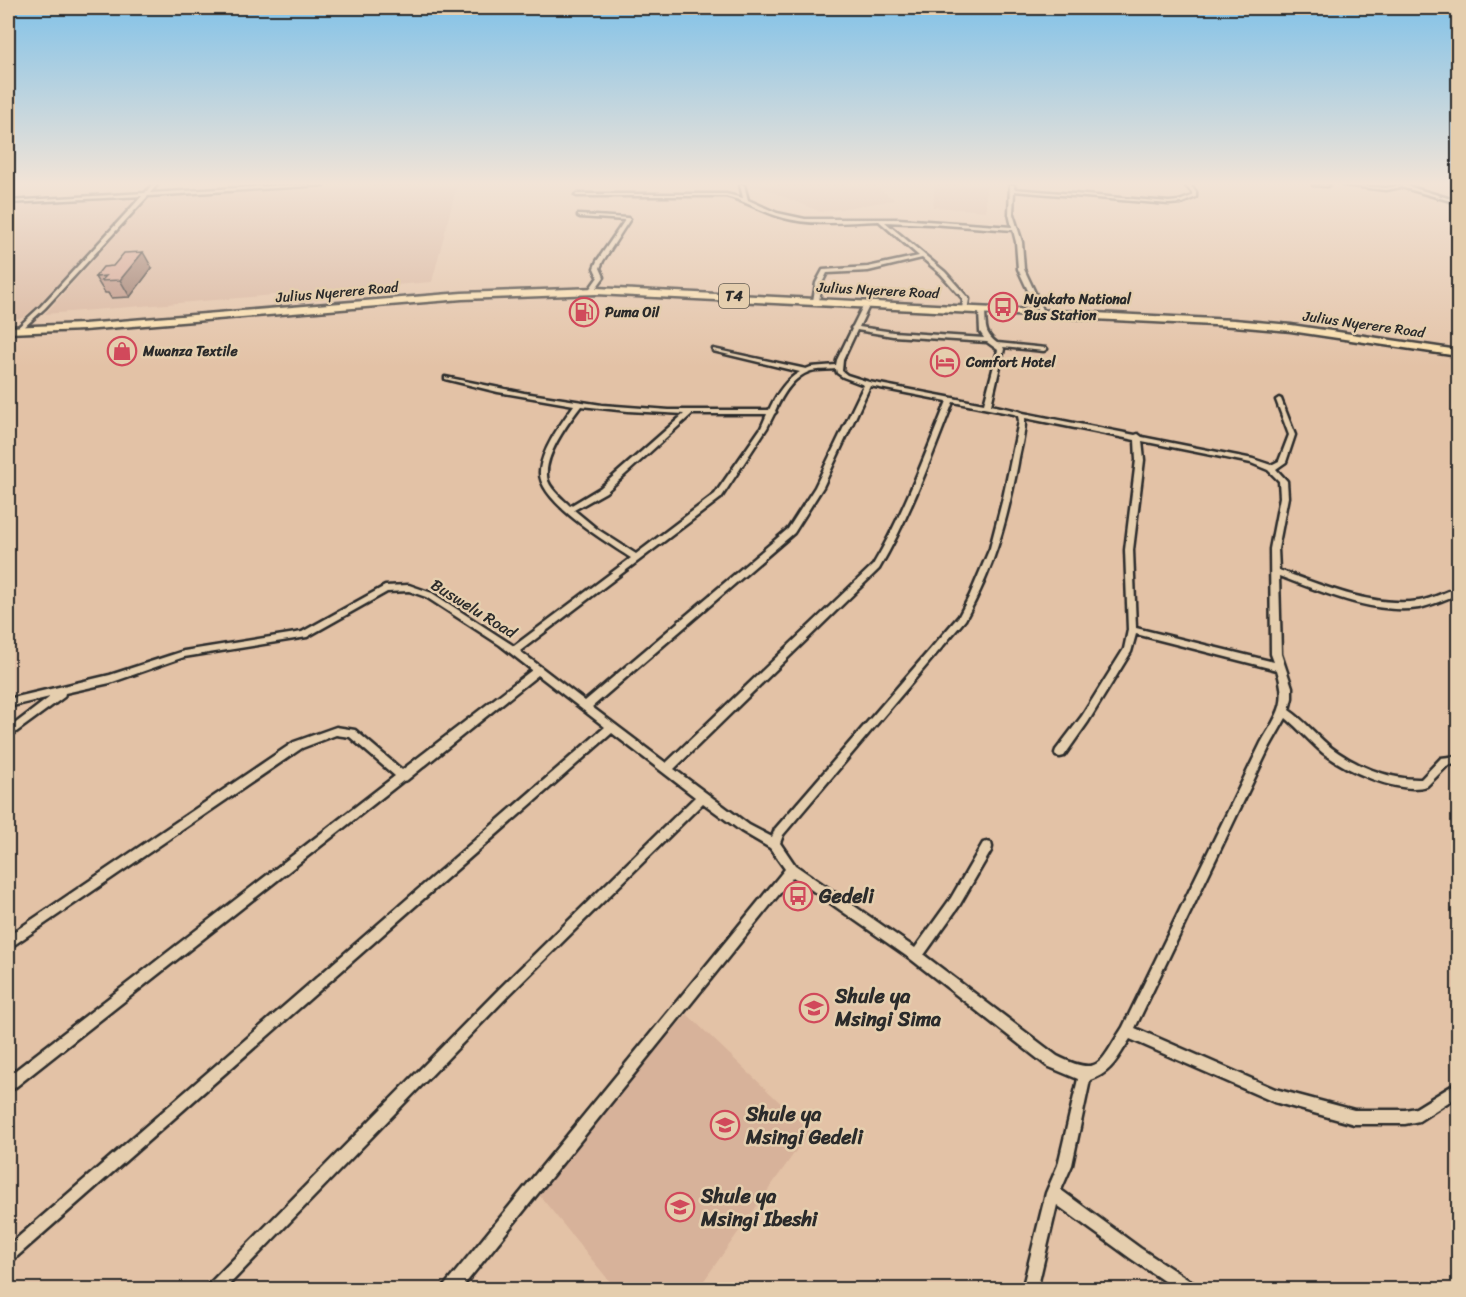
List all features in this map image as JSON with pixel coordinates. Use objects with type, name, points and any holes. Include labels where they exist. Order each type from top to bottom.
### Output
[{"type":"highway","name":"Julius Nyerere Road","points":[[13,330],[227,316],[462,296],[591,291],[1184,320],[1291,328],[1458,353]]},
{"type":"street","points":[[13,330],[43,307],[100,246]]},
{"type":"street","points":[[591,291],[601,277],[597,268],[600,260],[611,246]]},
{"type":"street","points":[[911,246],[943,273],[966,300],[965,310]]},
{"type":"street","points":[[1019,246],[1021,269],[1042,314]]},
{"type":"street","points":[[816,301],[818,288],[825,271],[868,269],[924,256]]},
{"type":"street","points":[[867,304],[838,367],[839,372],[845,376],[868,384],[1225,454],[1270,468],[1283,481],[1284,489],[1274,549],[1276,654],[1287,687],[1284,712],[1265,746],[1127,1031],[1103,1068],[1095,1074],[1085,1075],[1052,1061],[916,956],[790,869],[774,844],[779,832],[963,618],[978,592],[988,570],[1008,493],[1022,421],[1021,415]]},
{"type":"street","points":[[982,311],[983,332],[988,340]]},
{"type":"street","points":[[854,328],[893,334],[988,340],[998,345],[1044,349]]},
{"type":"street","points":[[987,406],[1001,354],[998,345]]},
{"type":"street","points":[[715,350],[805,371],[838,367]]},
{"type":"street","points":[[514,651],[718,495],[765,428],[779,395],[786,385],[805,371]]},
{"type":"street","points":[[447,378],[502,392],[578,405],[690,412],[773,412]]},
{"type":"street","points":[[585,707],[791,531],[819,487],[868,384]]},
{"type":"street","points":[[666,770],[876,567],[886,551],[951,399]]},
{"type":"street","points":[[1270,468],[1281,462],[1292,435],[1279,400]]},
{"type":"street","points":[[578,405],[562,427],[543,470],[547,487],[585,526],[635,557]]},
{"type":"street","points":[[568,510],[603,490],[690,412]]},
{"type":"street","points":[[1060,753],[1085,719],[1128,650],[1132,630],[1129,550],[1140,460],[1138,436]]},
{"type":"street","points":[[1275,572],[1348,596],[1394,604],[1414,605],[1458,591]]},
{"type":"street","name":"Buswelu Road","points":[[8,704],[110,679],[184,654],[304,635],[375,593],[385,589],[409,588],[429,595],[514,651],[702,797],[745,828],[774,844]]},
{"type":"street","points":[[1132,630],[1279,667]]},
{"type":"street","points":[[8,1084],[537,671]]},
{"type":"street","points":[[8,734],[65,691]]},
{"type":"street","points":[[1284,712],[1295,719],[1315,740],[1340,758],[1375,774],[1400,782],[1423,783],[1445,761],[1458,760]]},
{"type":"street","points":[[8,1254],[611,728]]},
{"type":"street","points":[[8,942],[298,744],[336,731],[352,733],[403,777]]},
{"type":"street","points":[[213,1290],[503,993],[702,797]]},
{"type":"street","points":[[916,956],[955,902],[987,847]]},
{"type":"street","points":[[450,1290],[778,888],[790,869]]},
{"type":"street","points":[[1127,1031],[1274,1095],[1354,1117],[1406,1117],[1419,1114],[1458,1089]]},
{"type":"street","points":[[1029,1290],[1053,1192],[1065,1166],[1085,1075]]},
{"type":"street","points":[[1053,1192],[1135,1253],[1191,1290]]},
{"type":"shaded area","points":[[8,246],[93,246],[36,307],[22,318],[8,319]]},
{"type":"shaded area","points":[[107,246],[441,246],[432,282],[45,314]]},
{"type":"shaded area","points":[[687,1014],[810,1131],[698,1289],[616,1289],[535,1190]]},
{"type":"building","points":[[143,252],[120,280],[101,281],[106,276],[95,277],[103,267],[113,266],[124,253]]},
{"type":"place","name":"Nyakato National Bus Station","points":[[1003,307]]},
{"type":"place","name":"Puma Oil","points":[[584,312]]},
{"type":"place","name":"Mwanza Textile","points":[[122,351]]},
{"type":"place","name":"Comfort Hotel","points":[[945,362]]},
{"type":"place","name":"Gedeli","points":[[798,896]]},
{"type":"place","name":"Shule ya Msingi Sima","points":[[814,1008]]},
{"type":"place","name":"Shule ya Msingi Gedeli","points":[[725,1125]]},
{"type":"place","name":"Shule ya Msingi Ibeshi","points":[[680,1207]]}]
